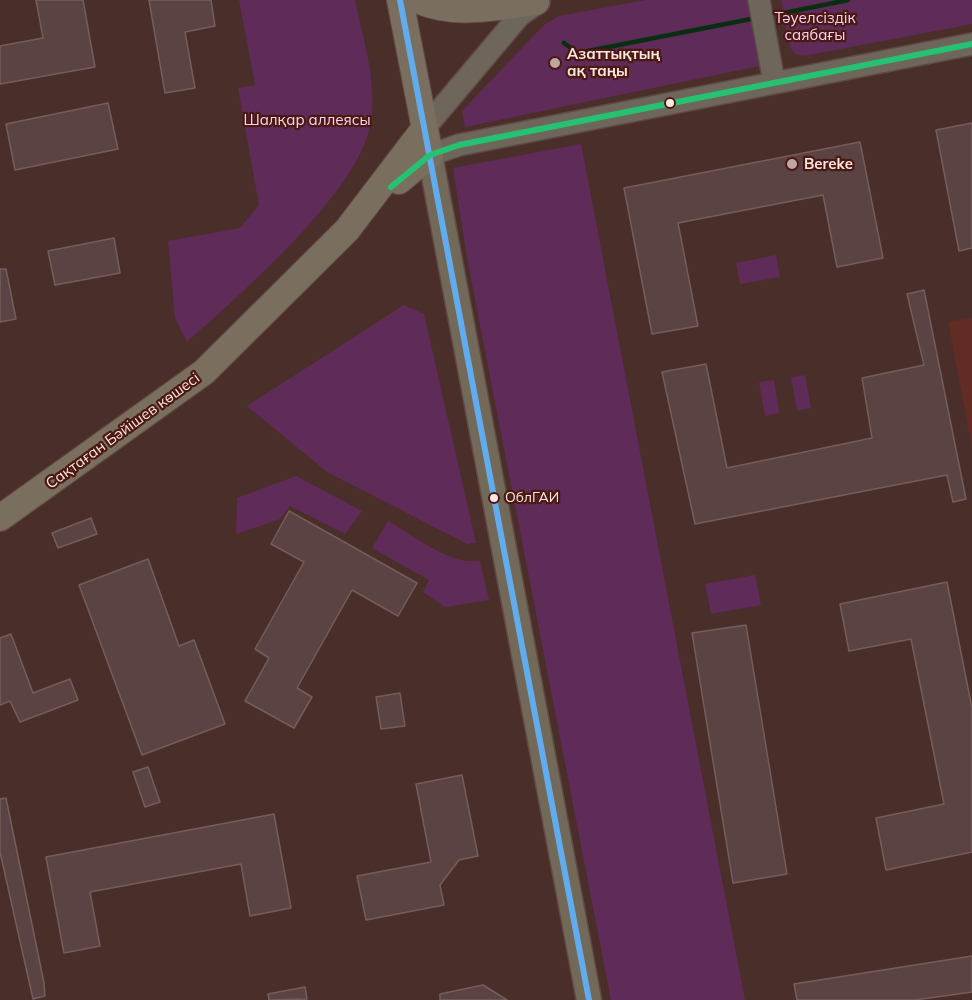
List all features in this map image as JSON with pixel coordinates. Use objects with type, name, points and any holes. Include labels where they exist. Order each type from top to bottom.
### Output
[{"type":"main road","points":[[400,0],[589,1000]]},
{"type":"main road","points":[[417,0],[448,10],[464,11],[541,1]]},
{"type":"main road","name":"Сақтаған Бәйішев көшесі","points":[[0,518],[193,382],[318,262],[367,208],[424,129]]},
{"type":"main road","name":"Сақтаған Бәйішев көшесі","points":[[367,208],[430,156]]},
{"type":"street","points":[[759,0],[774,82]]},
{"type":"street","points":[[424,129],[520,15],[541,1]]},
{"type":"street","points":[[430,156],[459,145],[972,44]]},
{"type":"shaded area","points":[[972,318],[972,449],[948,322]]},
{"type":"green space","name":"Шалқар аллеясы","points":[[239,0],[355,0],[371,75],[371,121],[362,149],[345,178],[322,209],[265,270],[187,342],[175,318],[168,241],[240,228],[259,205],[238,88],[255,85]]},
{"type":"green space","name":"Тәуелсіздік саябағы","points":[[646,0],[751,0],[764,65],[465,127],[462,111],[544,25],[559,16]]},
{"type":"green space","name":"Тәуелсіздік саябағы","points":[[781,0],[972,0],[972,24],[804,56],[795,54],[790,47]]},
{"type":"green space","points":[[581,144],[745,1000],[611,1000],[467,258],[453,168]]},
{"type":"green space","points":[[776,255],[780,277],[740,284],[736,263]]},
{"type":"green space","points":[[404,305],[424,314],[476,543],[467,544],[327,472],[247,406]]},
{"type":"green space","points":[[805,375],[811,408],[797,411],[791,377]]},
{"type":"green space","points":[[774,380],[779,413],[765,416],[759,382]]},
{"type":"green space","points":[[296,476],[362,511],[345,534],[290,506],[280,519],[236,534],[237,498]]},
{"type":"green space","points":[[388,521],[444,554],[456,559],[480,561],[489,600],[445,607],[423,592],[429,580],[372,548]]},
{"type":"green space","points":[[755,575],[761,605],[711,614],[705,584]]},
{"type":"building","points":[[36,0],[83,0],[95,67],[0,84],[0,46],[43,38]]},
{"type":"building","points":[[149,0],[211,0],[215,26],[185,32],[195,88],[165,93]]},
{"type":"building","points":[[108,103],[118,149],[15,170],[6,124]]},
{"type":"building","points":[[972,123],[972,248],[959,251],[936,130]]},
{"type":"building","points":[[860,142],[883,258],[837,267],[823,195],[678,223],[698,326],[652,334],[624,188]]},
{"type":"building","points":[[114,238],[120,273],[55,285],[48,251]]},
{"type":"building","points":[[0,269],[6,269],[16,319],[0,322]]},
{"type":"building","points":[[924,290],[966,499],[953,502],[947,475],[695,524],[662,372],[706,364],[727,468],[872,438],[862,378],[924,365],[907,294]]},
{"type":"building","points":[[289,511],[417,583],[398,616],[352,590],[297,688],[312,697],[294,728],[245,701],[269,658],[255,649],[304,562],[271,544]]},
{"type":"building","points":[[91,518],[97,534],[58,548],[52,533]]},
{"type":"building","points":[[148,559],[179,646],[194,640],[225,724],[142,755],[79,585]]},
{"type":"building","points":[[947,582],[972,708],[972,852],[886,870],[876,818],[944,804],[911,639],[849,651],[840,604]]},
{"type":"building","points":[[746,625],[787,874],[733,883],[692,633]]},
{"type":"building","points":[[11,634],[33,693],[70,679],[78,700],[20,722],[10,701],[0,705],[0,638]]},
{"type":"building","points":[[400,693],[405,726],[381,729],[376,697]]},
{"type":"building","points":[[148,767],[160,802],[145,807],[133,772]]},
{"type":"building","points":[[462,775],[478,856],[459,860],[440,885],[444,905],[366,920],[357,876],[431,862],[416,784]]},
{"type":"building","points":[[6,798],[44,983],[45,996],[33,999],[0,852],[0,799]]},
{"type":"building","points":[[274,814],[291,908],[250,916],[241,864],[90,892],[100,946],[64,953],[46,857]]},
{"type":"building","points":[[972,956],[972,992],[915,1000],[797,1000],[794,984]]},
{"type":"building","points":[[483,985],[507,1000],[440,1000],[440,994]]},
{"type":"building","points":[[305,987],[307,999],[269,1000],[268,994]]},
{"type":"waterway","points":[[784,13],[848,0]]},
{"type":"waterway","points":[[564,43],[578,53],[756,18]]},
{"type":"transit line","points":[[400,0],[589,1000]]},
{"type":"transit line","points":[[391,187],[430,155],[459,145],[972,44]]},
{"type":"place","name":"Азаттықтың ақ таңы","points":[[555,63]]},
{"type":"place","name":"Bereke","points":[[792,164]]},
{"type":"place","name":"ОблГАИ","points":[[494,498]]}]
